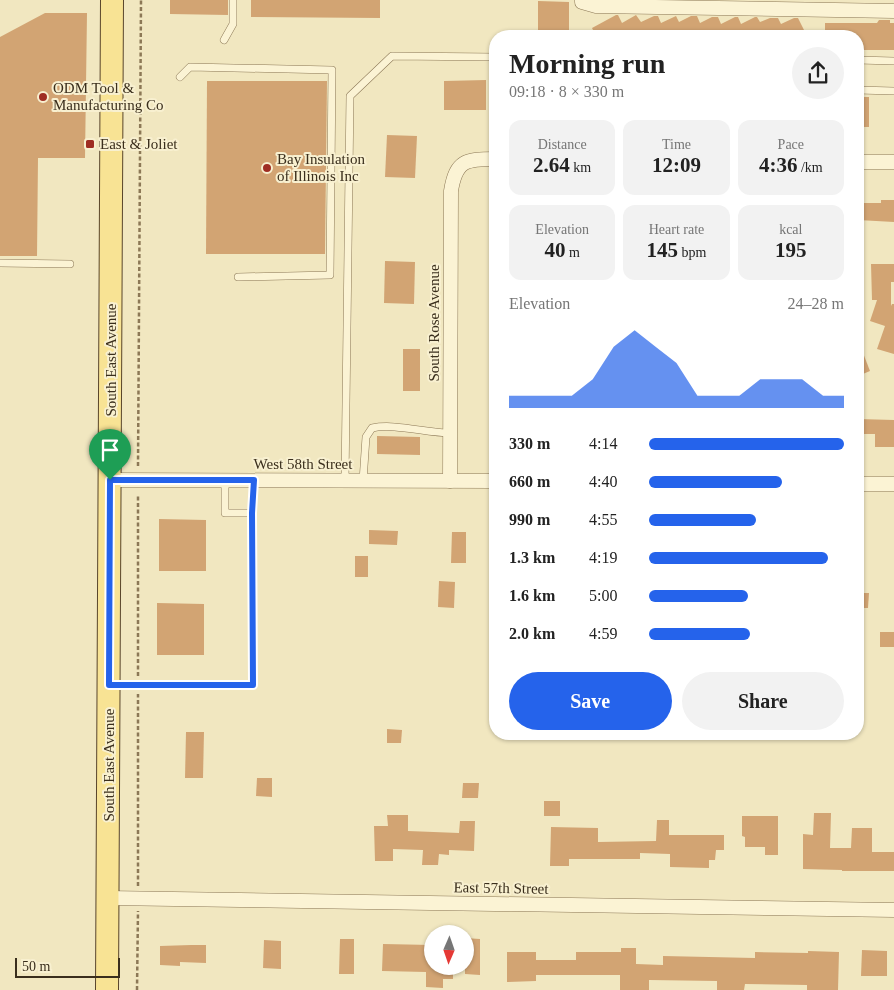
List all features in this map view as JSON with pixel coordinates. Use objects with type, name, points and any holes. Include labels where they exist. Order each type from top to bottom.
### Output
[{"type":"main road","name":"South East Avenue","points":[[108,990],[112,0]]},
{"type":"street","points":[[582,1],[596,6],[894,11]]},
{"type":"street","name":"South Rose Avenue","points":[[450,481],[451,190],[453,178],[458,167],[467,162],[489,159]]},
{"type":"street","points":[[864,162],[894,162]]},
{"type":"street","name":"West 58th Street","points":[[110,480],[489,481]]},
{"type":"street","points":[[864,484],[894,484]]},
{"type":"street","name":"East 57th Street","points":[[108,898],[894,910]]},
{"type":"lane","points":[[224,40],[233,24],[234,0]]},
{"type":"lane","points":[[345,481],[350,96],[392,56],[489,57]]},
{"type":"lane","points":[[864,60],[894,61]]},
{"type":"lane","points":[[180,77],[190,67],[332,70],[330,275],[238,277]]},
{"type":"lane","points":[[864,90],[894,91]]},
{"type":"lane","points":[[0,263],[70,264]]},
{"type":"lane","points":[[364,480],[366,438],[372,428],[406,428],[436,433],[450,433]]},
{"type":"lane","points":[[225,480],[225,514],[252,513]]},
{"type":"lane","points":[[109,685],[253,685],[252,513],[254,480]]},
{"type":"building","points":[[170,0],[228,0],[228,15],[170,14]]},
{"type":"building","points":[[251,0],[380,0],[380,18],[251,17]]},
{"type":"building","points":[[538,1],[569,2],[569,30],[538,30]]},
{"type":"building","name":"ODM Tool & Manufacturing Co","points":[[45,13],[87,13],[85,158],[38,158],[37,256],[0,256],[0,37]]},
{"type":"building","points":[[616,15],[618,15],[622,23],[636,15],[641,22],[658,16],[661,23],[676,16],[679,22],[691,16],[697,16],[700,23],[712,17],[718,17],[721,24],[735,17],[738,17],[741,24],[755,17],[760,22],[770,18],[778,18],[781,24],[798,18],[804,30],[593,30],[592,28]]},
{"type":"building","points":[[879,20],[890,20],[890,23],[894,23],[894,50],[864,50],[864,30],[825,30],[825,23],[877,23]]},
{"type":"building","points":[[486,80],[486,110],[444,110],[444,81]]},
{"type":"building","name":"Bay Insulation of Illinois Inc","points":[[207,81],[327,81],[325,254],[206,254]]},
{"type":"building","points":[[864,97],[869,97],[869,127],[864,127]]},
{"type":"building","points":[[387,135],[417,136],[415,178],[385,177]]},
{"type":"building","points":[[881,200],[894,200],[894,222],[864,220],[864,203],[881,203]]},
{"type":"building","points":[[385,261],[415,262],[414,304],[384,303]]},
{"type":"building","points":[[871,264],[894,264],[894,282],[891,282],[891,306],[894,304],[894,354],[877,349],[885,326],[870,321],[877,300],[872,300]]},
{"type":"building","points":[[403,349],[420,349],[420,391],[403,391]]},
{"type":"building","points":[[864,356],[870,371],[864,374]]},
{"type":"building","points":[[864,419],[894,420],[894,447],[875,447],[875,434],[864,434]]},
{"type":"building","points":[[377,436],[420,437],[420,455],[377,454]]},
{"type":"building","points":[[159,519],[206,520],[206,571],[159,571]]},
{"type":"building","points":[[369,530],[398,531],[397,545],[369,544]]},
{"type":"building","points":[[452,532],[466,532],[466,563],[451,563]]},
{"type":"building","points":[[355,556],[368,556],[368,577],[355,577]]},
{"type":"building","points":[[439,581],[455,582],[454,608],[438,607]]},
{"type":"building","points":[[864,593],[869,593],[868,608],[864,608]]},
{"type":"building","points":[[157,603],[204,604],[204,655],[157,655]]},
{"type":"building","points":[[880,632],[894,632],[894,647],[880,647]]},
{"type":"building","points":[[387,729],[402,730],[401,743],[387,743]]},
{"type":"building","points":[[186,732],[204,732],[203,778],[185,778]]},
{"type":"building","points":[[257,778],[272,778],[272,797],[256,796]]},
{"type":"building","points":[[463,783],[479,783],[478,798],[462,798]]},
{"type":"building","points":[[544,801],[560,801],[560,816],[544,816]]},
{"type":"building","points":[[814,813],[831,813],[830,848],[851,848],[852,828],[872,828],[872,852],[894,852],[894,871],[803,869],[803,834],[813,835]]},
{"type":"building","points":[[387,815],[408,815],[408,831],[459,833],[460,821],[475,821],[474,851],[449,850],[449,855],[439,854],[438,865],[422,865],[423,850],[393,849],[393,861],[375,861],[374,826],[388,826]]},
{"type":"building","points":[[742,816],[778,816],[778,855],[765,855],[765,847],[745,847],[745,837],[742,836]]},
{"type":"building","points":[[657,820],[669,820],[669,835],[724,835],[724,850],[716,850],[715,860],[709,860],[709,868],[670,867],[670,854],[640,853],[640,859],[569,859],[569,866],[550,866],[551,827],[598,828],[598,842],[656,841]]},
{"type":"building","points":[[340,939],[354,939],[354,974],[339,974]]},
{"type":"building","points":[[474,939],[480,939],[480,975],[474,975]]},
{"type":"building","points":[[264,940],[281,941],[281,969],[263,968]]},
{"type":"building","points":[[383,944],[424,945],[424,972],[382,971]]},
{"type":"building","points":[[206,945],[206,963],[180,962],[180,966],[160,965],[160,946]]},
{"type":"building","points":[[621,948],[636,948],[636,964],[663,965],[663,956],[755,958],[755,952],[839,952],[838,990],[807,990],[807,985],[745,984],[744,990],[717,990],[717,981],[649,980],[649,990],[620,990],[620,975],[536,975],[536,981],[507,982],[507,952],[536,952],[536,960],[576,960],[576,952],[621,952]]},
{"type":"building","points":[[862,950],[887,951],[887,976],[861,976]]},
{"type":"building","points":[[426,975],[453,975],[453,979],[443,979],[443,988],[426,987]]},
{"type":"place","name":"ODM Tool & Manufacturing Co","points":[[43,97]]},
{"type":"place","name":"East & Joliet","points":[[90,144]]},
{"type":"place","name":"Bay Insulation of Illinois Inc","points":[[267,168]]},
{"type":"route","points":[[110,480],[254,480],[252,513],[253,685],[109,685],[110,480]]}]
